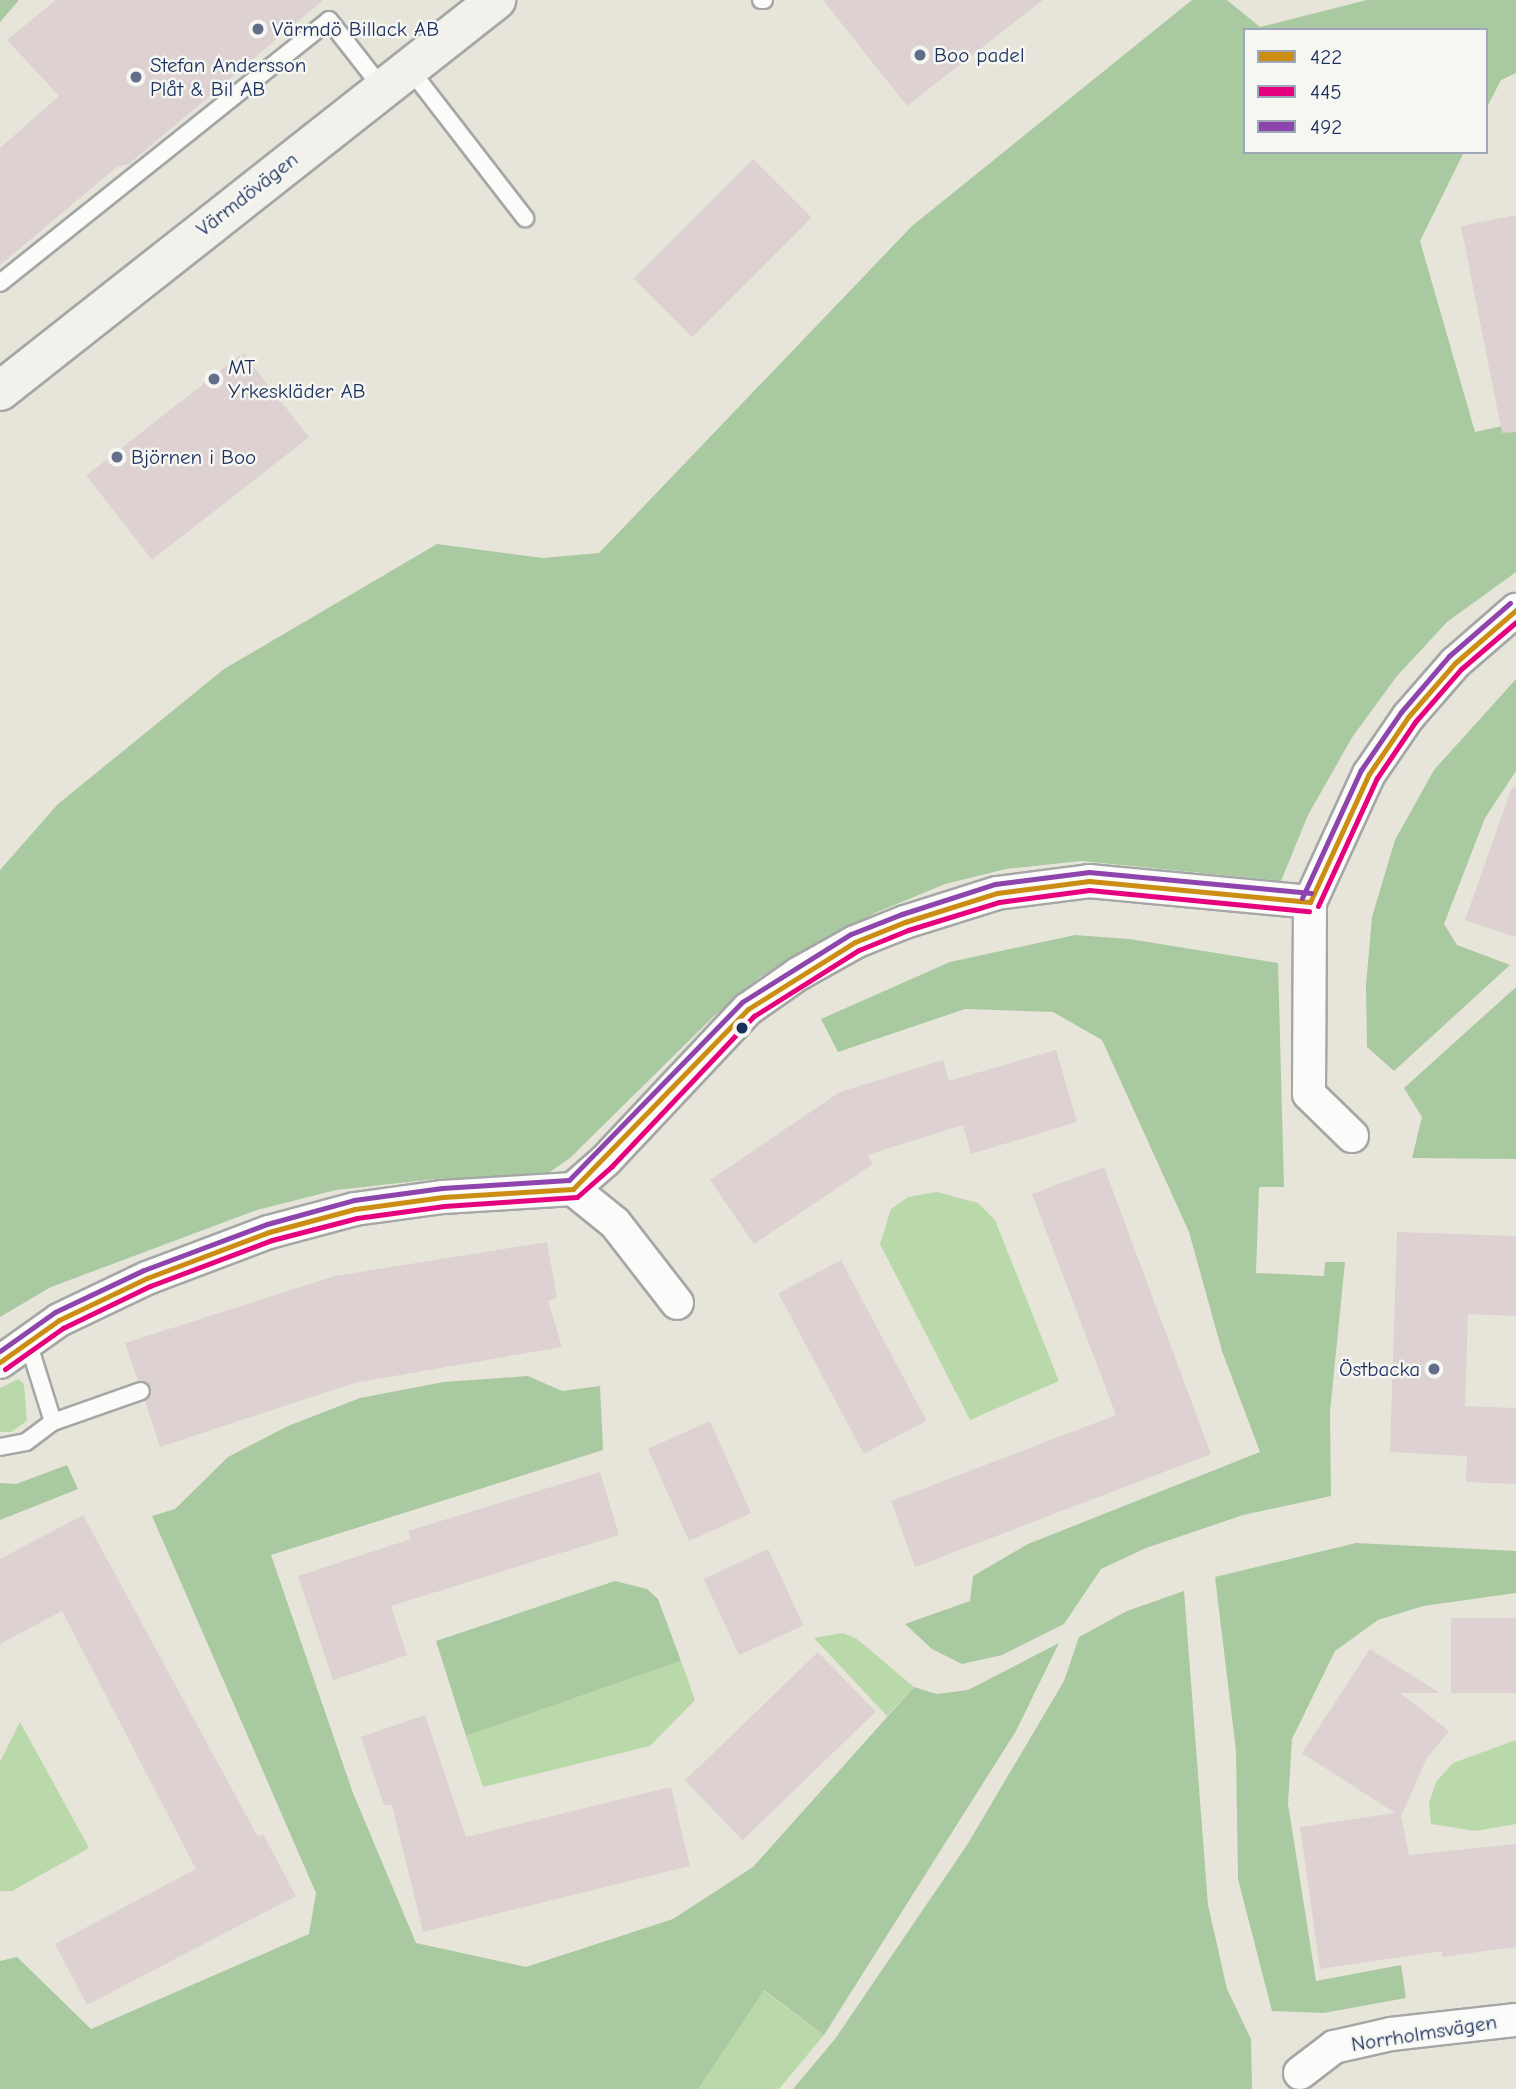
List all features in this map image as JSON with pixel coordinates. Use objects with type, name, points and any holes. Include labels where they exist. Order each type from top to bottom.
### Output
[{"type":"main road","name":"Värmdövägen","points":[[0,391],[496,0]]},
{"type":"street","points":[[1352,1136],[1309,1094],[1310,902],[1369,774],[1408,716],[1455,663],[1516,610]]},
{"type":"street","points":[[0,1362],[59,1320],[147,1278],[270,1232],[355,1209],[443,1197],[573,1189],[606,1160],[748,1009],[809,967],[905,922],[997,893],[1089,881],[1310,902]]},
{"type":"street","points":[[573,1189],[615,1223],[677,1303]]},
{"type":"street","name":"Norrholmsvägen","points":[[1305,2081],[1334,2047],[1391,2034],[1516,2020]]},
{"type":"lane","points":[[0,283],[329,20],[396,78],[525,218]]},
{"type":"lane","points":[[28,1342],[53,1422]]},
{"type":"lane","points":[[0,1447],[26,1442],[53,1422],[141,1391]]},
{"type":"green space","points":[[0,0],[19,0],[0,22]]},
{"type":"green space","points":[[1192,0],[1227,0],[1260,27],[1367,0],[1516,0],[1516,73],[1501,80],[1488,105],[1488,28],[1243,28],[1243,154],[1463,154],[1420,241],[1475,432],[1516,423],[1516,572],[1447,622],[1397,676],[1353,736],[1308,815],[1281,881],[1081,861],[1006,869],[945,884],[875,913],[760,977],[713,1017],[570,1158],[547,1174],[436,1179],[336,1190],[257,1210],[51,1287],[0,1317],[0,870],[58,804],[224,669],[437,544],[543,558],[599,553],[912,226]]},
{"type":"green space","points":[[1516,679],[1516,771],[1485,818],[1444,924],[1457,945],[1510,965],[1394,1071],[1367,1047],[1366,985],[1372,917],[1395,840],[1434,770]]},
{"type":"green space","points":[[1075,935],[1129,939],[1278,963],[1284,1187],[1259,1187],[1256,1273],[1324,1276],[1325,1262],[1345,1262],[1330,1412],[1331,1496],[1243,1515],[1146,1548],[1101,1569],[1064,1624],[1002,1655],[962,1664],[932,1649],[905,1624],[970,1601],[973,1576],[1028,1544],[1260,1452],[1222,1351],[1189,1232],[1102,1040],[1053,1012],[965,1009],[838,1052],[821,1019],[950,962]]},
{"type":"green space","points":[[1516,987],[1516,1159],[1412,1158],[1422,1117],[1404,1088]]},
{"type":"green space","points":[[937,1192],[978,1203],[995,1220],[1059,1381],[970,1420],[880,1244],[891,1209],[908,1197]]},
{"type":"green space","points":[[528,1376],[562,1391],[600,1386],[603,1450],[271,1555],[353,1793],[416,1943],[526,1967],[673,1919],[753,1867],[914,1687],[937,1694],[968,1690],[1059,1643],[1016,1731],[824,2035],[764,1990],[698,2089],[0,2089],[0,1961],[17,1957],[91,2029],[309,1934],[316,1893],[152,1516],[175,1509],[228,1457],[288,1426],[360,1398],[444,1382]]},
{"type":"green space","points":[[18,1379],[24,1384],[27,1421],[11,1432],[0,1432],[0,1388]]},
{"type":"green space","points":[[67,1465],[78,1489],[0,1520],[0,1483],[16,1484]]},
{"type":"green space","points":[[1356,1543],[1516,1551],[1516,1593],[1423,1606],[1378,1620],[1335,1651],[1292,1739],[1288,1804],[1316,1981],[1401,1965],[1406,1998],[1324,2013],[1272,2011],[1238,1879],[1236,1751],[1215,1577]]},
{"type":"green space","points":[[615,1581],[647,1589],[658,1599],[681,1661],[466,1736],[436,1641]]},
{"type":"green space","points":[[1184,1591],[1208,1905],[1227,1989],[1251,2039],[1252,2089],[793,2089],[835,2039],[967,1845],[1064,1681],[1079,1637],[1127,1611]]},
{"type":"green space","points":[[843,1633],[857,1639],[914,1687],[887,1716],[814,1638]]},
{"type":"green space","points":[[681,1661],[695,1700],[650,1746],[483,1787],[466,1736]]},
{"type":"green space","points":[[20,1722],[89,1848],[12,1891],[0,1891],[0,1762]]},
{"type":"green space","points":[[1516,1740],[1516,1824],[1476,1831],[1431,1824],[1429,1803],[1436,1782],[1453,1763]]},
{"type":"green space","points":[[763,1990],[824,2035],[779,2089],[698,2089]]},
{"type":"building","name":"Stefan Andersson Plåt & Bil AB","points":[[56,0],[323,0],[129,164],[118,166],[0,265],[0,148],[59,96],[7,40]]},
{"type":"building","name":"Boo padel","points":[[823,0],[1043,0],[907,106]]},
{"type":"building","points":[[753,159],[812,218],[692,337],[633,279]]},
{"type":"building","points":[[1516,215],[1516,432],[1502,433],[1461,226]]},
{"type":"building","points":[[243,353],[309,437],[152,560],[86,476]]},
{"type":"building","points":[[1512,787],[1516,788],[1516,937],[1465,920]]},
{"type":"building","points":[[1056,1050],[1077,1122],[971,1154],[963,1125],[867,1155],[873,1164],[754,1244],[710,1180],[840,1092],[943,1060],[949,1081]]},
{"type":"building","points":[[1104,1167],[1211,1454],[915,1567],[891,1501],[1116,1415],[1032,1194]]},
{"type":"building","points":[[1397,1232],[1516,1236],[1516,1316],[1468,1314],[1465,1406],[1516,1408],[1516,1484],[1466,1482],[1467,1456],[1390,1452]]},
{"type":"building","points":[[547,1242],[557,1298],[548,1301],[562,1347],[354,1383],[160,1447],[145,1401],[151,1388],[138,1381],[125,1343],[335,1276]]},
{"type":"building","points":[[841,1260],[926,1421],[864,1454],[778,1293]]},
{"type":"building","points":[[710,1421],[751,1513],[689,1541],[648,1449]]},
{"type":"building","points":[[600,1472],[619,1535],[391,1606],[407,1655],[333,1680],[298,1576],[411,1539],[408,1531]]},
{"type":"building","points":[[83,1515],[258,1837],[263,1834],[296,1896],[87,2005],[55,1944],[196,1869],[62,1611],[0,1644],[0,1559]]},
{"type":"building","points":[[768,1549],[803,1625],[739,1655],[704,1579]]},
{"type":"building","points":[[1451,1618],[1516,1618],[1516,1693],[1451,1693]]},
{"type":"building","points":[[1370,1649],[1440,1693],[1400,1693],[1449,1731],[1427,1758],[1401,1816],[1409,1855],[1516,1844],[1516,1947],[1442,1957],[1442,1951],[1320,1969],[1300,1827],[1395,1813],[1302,1753]]},
{"type":"building","points":[[818,1652],[876,1712],[743,1840],[685,1781]]},
{"type":"building","points":[[425,1715],[466,1837],[671,1787],[690,1866],[423,1932],[392,1805],[384,1805],[361,1737]]},
{"type":"transit line","name":"492","points":[[1302,898],[1361,770],[1401,712],[1449,656],[1510,603]]},
{"type":"transit line","name":"422","points":[[1310,902],[1369,774],[1408,717],[1455,663],[1516,610]]},
{"type":"transit line","name":"445","points":[[1318,906],[1377,778],[1415,722],[1461,669],[1516,622]]},
{"type":"transit line","name":"492","points":[[0,1351],[55,1312],[144,1270],[267,1224],[354,1200],[442,1188],[569,1180],[742,1002],[851,934],[902,914],[995,884],[1089,872],[1311,893]]},
{"type":"transit line","name":"422","points":[[0,1362],[59,1320],[147,1278],[269,1232],[355,1209],[443,1197],[573,1189],[748,1009],[855,942],[905,922],[997,893],[1089,881],[1310,902]]},
{"type":"transit line","name":"445","points":[[5,1369],[63,1328],[150,1286],[272,1240],[357,1218],[444,1206],[577,1197],[612,1166],[754,1016],[859,950],[908,930],[999,902],[1089,890],[1309,911]]},
{"type":"place","name":"Värmdö Billack AB","points":[[258,29]]},
{"type":"place","name":"Boo padel","points":[[920,55]]},
{"type":"place","name":"Stefan Andersson Plåt & Bil AB","points":[[136,77]]},
{"type":"place","name":"MT Yrkeskläder AB","points":[[214,379]]},
{"type":"place","name":"Björnen i Boo","points":[[117,457]]},
{"type":"place","name":"Östbacka","points":[[1434,1369]]}]
